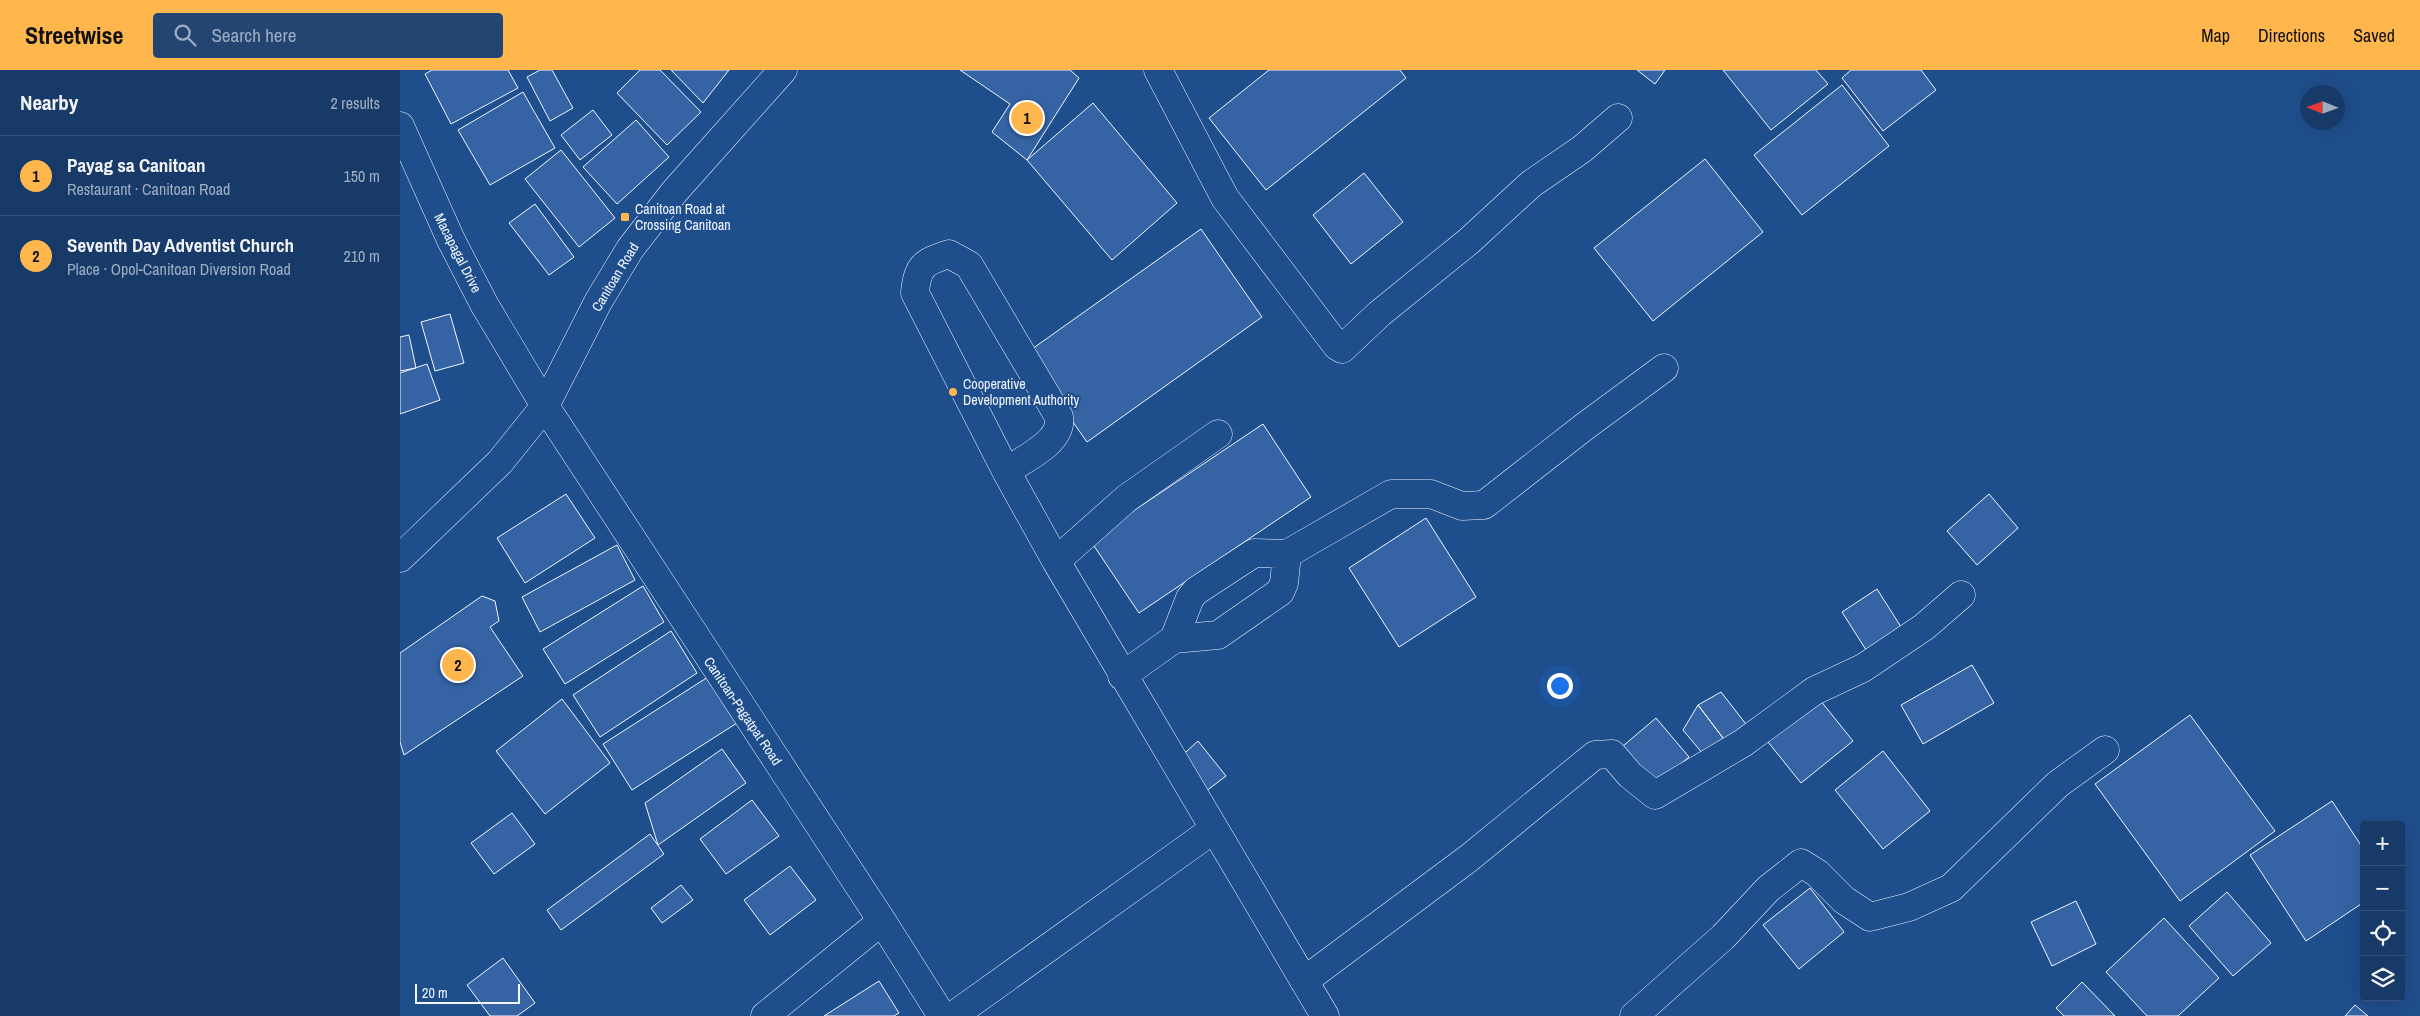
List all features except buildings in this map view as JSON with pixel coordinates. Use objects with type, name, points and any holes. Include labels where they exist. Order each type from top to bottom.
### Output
[{"type":"street","name":"Canitoan Road","points":[[400,558],[500,462],[545,406],[598,302],[630,250],[688,176],[783,70]]},
{"type":"street","points":[[1158,70],[1225,198],[1337,346],[1342,348],[1379,314],[1469,241],[1531,184],[1582,149],[1618,118]]},
{"type":"street","name":"Macapagal Drive","points":[[400,126],[451,240],[484,304],[545,406]]},
{"type":"street","points":[[1006,471],[1055,437],[1060,426],[1059,417],[969,265],[949,254],[928,261],[916,274],[915,293],[1006,471],[1056,561],[1324,1016]]},
{"type":"street","points":[[1174,639],[1190,598],[1196,591],[1254,553],[1287,554],[1391,494],[1431,494],[1462,506],[1484,504],[1664,368]]},
{"type":"street","name":"Canitoan-Pagatpat Road","points":[[545,406],[690,631],[882,921],[942,1016]]},
{"type":"street","points":[[1056,561],[1127,498],[1218,434]]},
{"type":"street","points":[[1122,676],[1174,639],[1218,635],[1280,592],[1284,583],[1287,554]]},
{"type":"street","points":[[1304,981],[1469,858],[1595,755],[1612,754],[1630,775],[1655,795],[1743,743],[1814,690],[1863,668],[1924,627],[1961,595]]},
{"type":"street","points":[[1634,1016],[1723,937],[1768,888],[1801,863],[1817,872],[1844,900],[1870,917],[1909,907],[1952,888],[2058,784],[2104,750]]},
{"type":"street","points":[[953,1016],[1214,829]]},
{"type":"street","points":[[765,1016],[882,921]]},
{"type":"place","name":"Payag sa Canitoan","points":[[1027,118]]},
{"type":"place","name":"Canitoan Road at Crossing Canitoan","points":[[625,217]]},
{"type":"place","name":"Cooperative Development Authority","points":[[953,392]]},
{"type":"place","name":"Seventh Day Adventist Church","points":[[458,665]]}]
